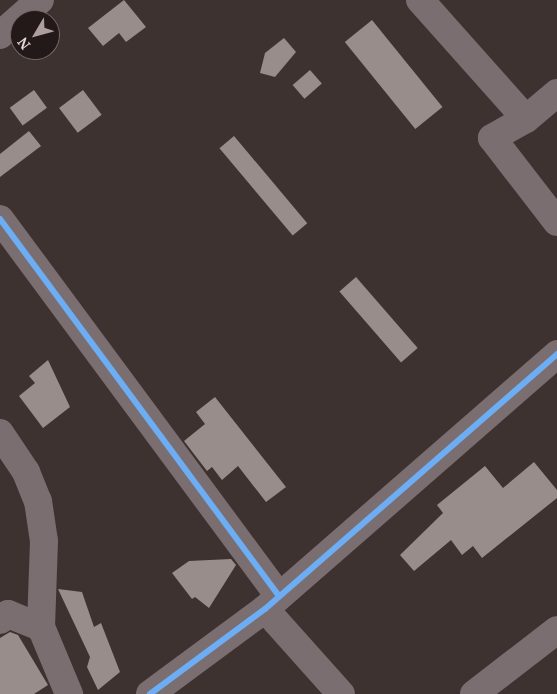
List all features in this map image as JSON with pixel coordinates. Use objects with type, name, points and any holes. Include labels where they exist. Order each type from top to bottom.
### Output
[{"type":"street","points":[[0,35],[40,0]]},
{"type":"street","points":[[420,0],[526,120]]},
{"type":"street","points":[[557,93],[526,120],[492,138],[557,222]]},
{"type":"street","points":[[0,219],[271,601],[341,694]]},
{"type":"street","points":[[150,694],[271,601],[557,354]]},
{"type":"street","points":[[0,433],[26,472],[38,501],[44,541],[41,627],[69,694]]},
{"type":"street","points":[[0,620],[8,614],[41,627]]},
{"type":"street","points":[[474,694],[557,630]]},
{"type":"building","points":[[124,0],[146,27],[126,42],[119,33],[103,46],[88,28]]},
{"type":"building","points":[[372,20],[442,107],[415,129],[345,42]]},
{"type":"building","points":[[284,38],[296,52],[275,77],[260,73],[265,53]]},
{"type":"building","points":[[310,70],[322,84],[304,99],[293,85]]},
{"type":"building","points":[[34,90],[47,108],[23,125],[10,108]]},
{"type":"building","points":[[83,90],[102,115],[78,133],[59,108]]},
{"type":"building","points":[[29,131],[41,146],[0,177],[0,154]]},
{"type":"building","points":[[234,136],[307,223],[293,236],[219,148]]},
{"type":"building","points":[[356,277],[418,348],[401,362],[339,291]]},
{"type":"building","points":[[48,360],[70,407],[43,428],[19,396],[35,383],[29,376]]},
{"type":"building","points":[[215,397],[286,487],[266,502],[238,466],[222,480],[212,467],[207,471],[184,441],[205,424],[196,412]]},
{"type":"building","points":[[534,462],[557,490],[557,498],[482,558],[473,546],[462,555],[451,540],[414,571],[400,555],[443,513],[437,505],[485,466],[503,488]]},
{"type":"building","points":[[231,559],[236,565],[209,608],[195,597],[192,599],[172,573],[189,561]]},
{"type":"building","points":[[58,589],[82,592],[94,627],[101,623],[120,672],[98,690],[87,667],[90,657]]},
{"type":"building","points":[[10,632],[18,635],[48,685],[34,694],[0,694],[0,638]]},
{"type":"cycle path","points":[[0,219],[277,594]]},
{"type":"cycle path","points":[[150,694],[265,609],[557,354]]}]
